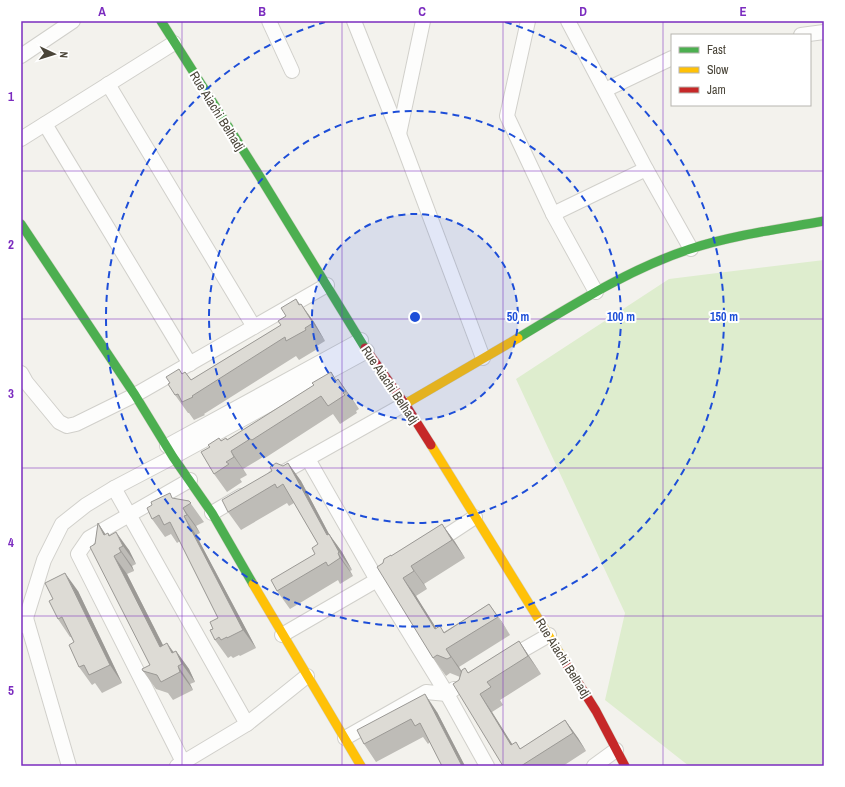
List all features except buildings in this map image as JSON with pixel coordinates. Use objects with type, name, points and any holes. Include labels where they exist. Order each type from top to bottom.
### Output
[{"type":"street","name":"Rue Aiachi Belhadj","points":[[160,21],[364,346],[405,404],[596,711],[625,766]]},
{"type":"street","points":[[269,21],[292,71]]},
{"type":"street","points":[[354,21],[399,134],[483,358]]},
{"type":"street","points":[[399,134],[422,21]]},
{"type":"street","points":[[528,21],[507,116],[553,214],[596,292]]},
{"type":"street","points":[[568,21],[646,169],[691,249]]},
{"type":"street","points":[[21,56],[68,22]]},
{"type":"street","points":[[809,34],[824,32]]},
{"type":"street","points":[[21,139],[174,43]]},
{"type":"street","points":[[605,90],[671,58]]},
{"type":"street","points":[[108,84],[254,327]]},
{"type":"street","points":[[44,124],[190,364]]},
{"type":"street","points":[[553,214],[646,169]]},
{"type":"street","points":[[267,482],[405,404],[596,292],[656,262],[691,249],[740,237],[824,222]]},
{"type":"street","points":[[21,224],[135,395],[170,452],[212,512],[282,635],[361,766]]},
{"type":"street","points":[[23,380],[59,422],[67,426],[76,424],[135,395],[327,285]]},
{"type":"street","points":[[68,766],[23,622],[44,560],[62,524],[86,505],[170,452],[364,346]]},
{"type":"street","points":[[308,459],[377,580],[446,694],[487,766]]},
{"type":"street","points":[[190,480],[89,538],[78,554],[180,764],[247,724],[307,676]]},
{"type":"street","points":[[114,488],[247,724]]},
{"type":"street","points":[[212,512],[253,489]]},
{"type":"street","points":[[423,551],[475,517]]},
{"type":"street","points":[[282,635],[397,568]]},
{"type":"street","points":[[494,666],[549,635]]},
{"type":"street","points":[[345,738],[426,692],[446,694],[467,682]]},
{"type":"street","points":[[594,766],[616,750]]},
{"type":"green space","points":[[824,260],[824,766],[689,766],[605,700],[625,613],[516,379],[669,279]]},
{"type":"traffic: fast","points":[[161,21],[257,172],[365,348]]},
{"type":"traffic: fast","points":[[518,338],[623,277],[667,257],[723,240],[824,221]]},
{"type":"traffic: fast","points":[[21,224],[135,395],[173,457],[212,513],[253,584]]},
{"type":"traffic: slow","points":[[405,404],[518,338]]},
{"type":"traffic: slow","points":[[431,445],[565,662]]},
{"type":"traffic: slow","points":[[253,584],[361,766]]},
{"type":"traffic: jam","points":[[365,348],[405,404],[431,445]]},
{"type":"traffic: jam","points":[[565,662],[596,711],[625,766]]}]
